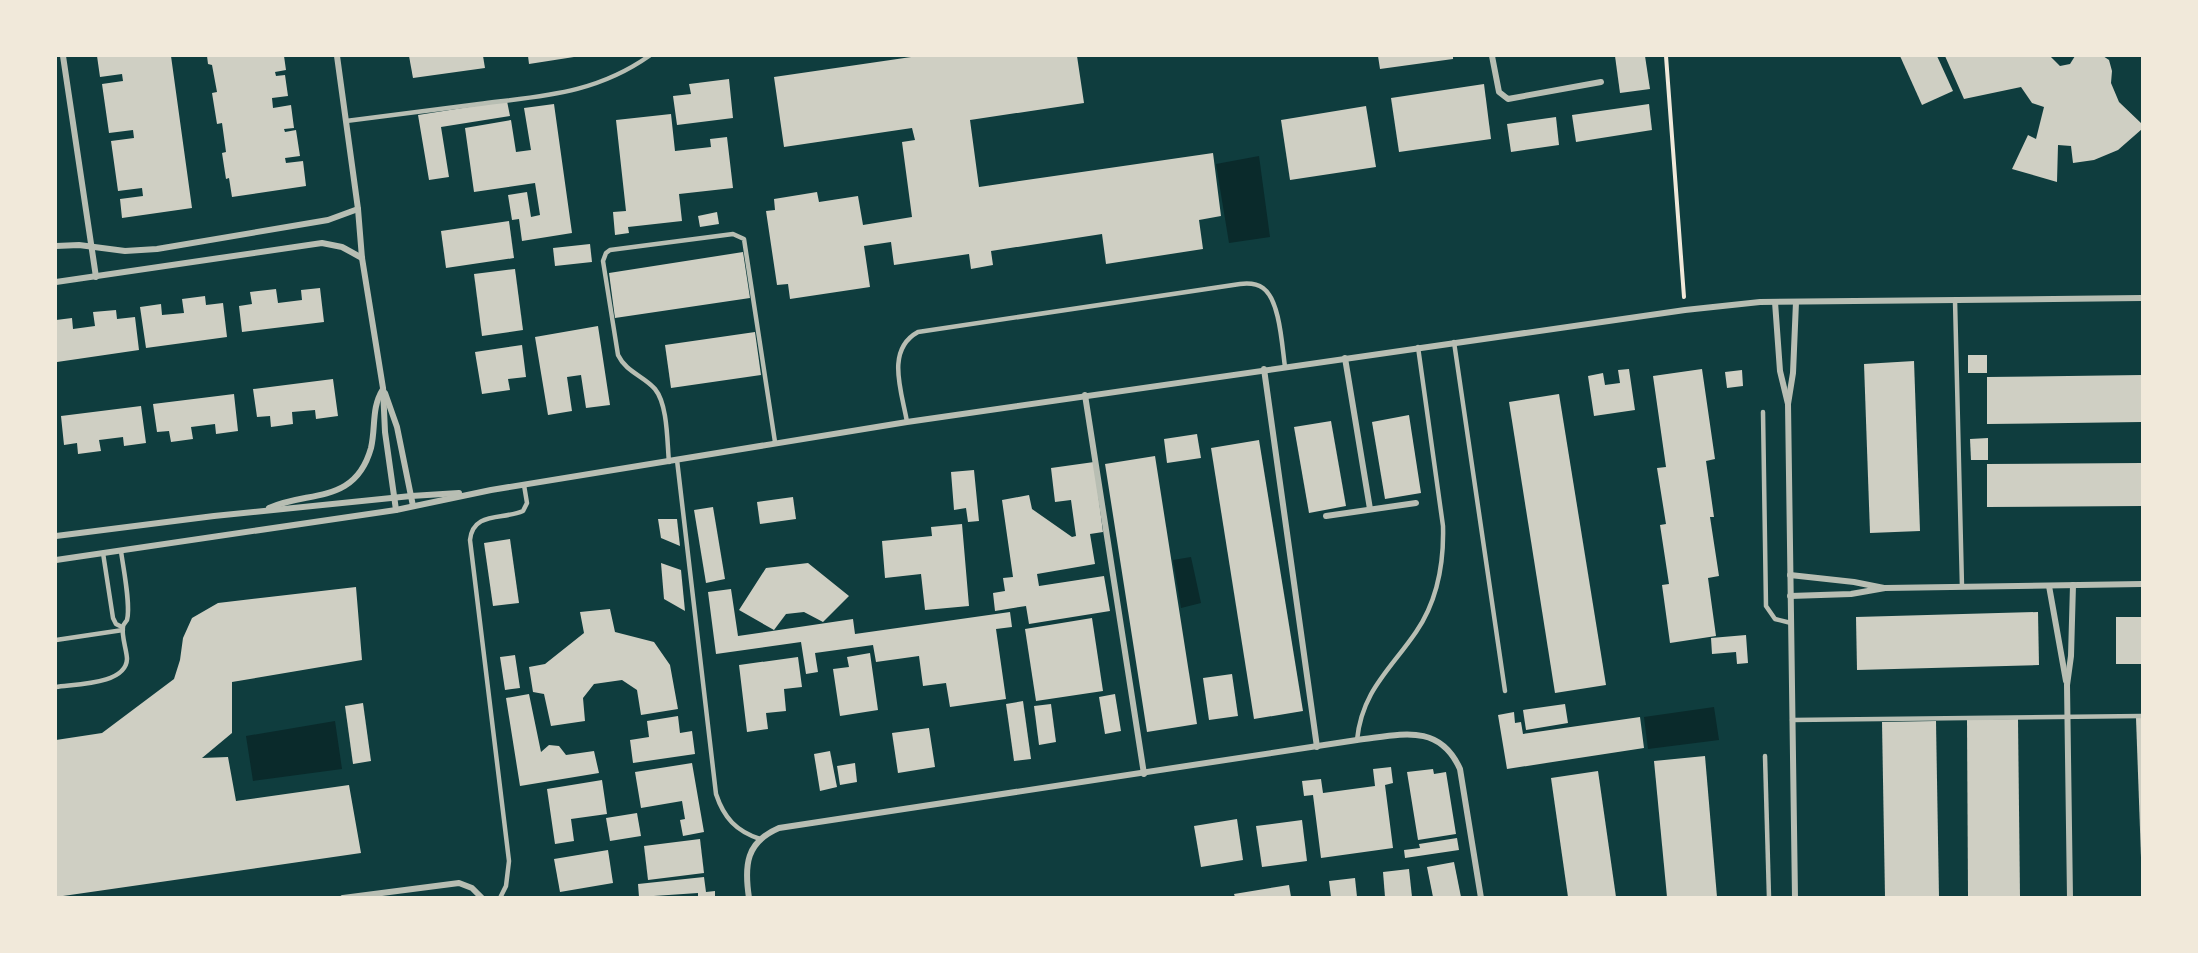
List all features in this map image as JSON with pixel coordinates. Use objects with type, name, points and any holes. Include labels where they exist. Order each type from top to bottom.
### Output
[{"type":"street","points":[[63,56],[96,277]]},
{"type":"street","points":[[337,56],[358,209],[362,258],[383,388],[384,417],[396,510]]},
{"type":"street","points":[[1492,56],[1499,92],[1508,99],[1601,82]]},
{"type":"street","points":[[56,246],[73,245],[125,250],[157,249],[327,220],[358,209]]},
{"type":"street","points":[[56,282],[322,243],[342,247],[362,258]]},
{"type":"street","points":[[56,560],[396,510],[469,494],[669,462],[775,442],[1084,395],[1685,309],[1774,302],[2142,298]]},
{"type":"street","points":[[1774,302],[1780,371],[1788,405]]},
{"type":"street","points":[[1795,897],[1788,405],[1792,384],[1796,302]]},
{"type":"street","points":[[1345,358],[1370,509]]},
{"type":"street","points":[[1264,369],[1317,747]]},
{"type":"street","points":[[383,388],[397,428],[413,506]]},
{"type":"street","points":[[263,511],[285,502],[325,495],[344,487],[351,480],[369,455],[374,411],[383,388]]},
{"type":"street","points":[[1084,395],[1144,774]]},
{"type":"street","points":[[56,536],[394,497],[469,494]]},
{"type":"street","points":[[1326,516],[1416,503]]},
{"type":"street","points":[[1790,575],[1864,583],[1885,588]]},
{"type":"street","points":[[1790,596],[1851,594],[1885,588],[2142,584]]},
{"type":"street","points":[[2070,897],[2067,685],[2071,656],[2073,585]]},
{"type":"street","points":[[2049,586],[2060,658],[2067,685]]},
{"type":"street","points":[[749,897],[748,862],[752,850],[760,839],[779,828],[1402,735],[1431,737],[1444,745],[1454,756],[1463,784],[1481,897]]},
{"type":"street","points":[[343,897],[459,883],[472,888],[482,897]]},
{"type":"lane","points":[[346,121],[565,94],[612,78],[649,56]]},
{"type":"lane","points":[[669,462],[660,398],[650,384],[624,365],[618,355],[603,261],[610,250],[733,234],[741,236],[745,243],[775,442]]},
{"type":"lane","points":[[906,422],[897,359],[903,343],[918,332],[1240,284],[1252,283],[1263,288],[1272,297],[1276,308],[1285,367]]},
{"type":"lane","points":[[1955,300],[1962,587]]},
{"type":"lane","points":[[1454,342],[1505,691]]},
{"type":"lane","points":[[1358,740],[1359,726],[1374,685],[1416,631],[1436,591],[1441,570],[1444,548],[1443,526],[1418,347]]},
{"type":"lane","points":[[1763,412],[1766,606],[1775,619],[1791,623]]},
{"type":"lane","points":[[677,460],[716,794],[727,818],[747,835],[760,839]]},
{"type":"lane","points":[[500,897],[506,886],[509,861],[470,540],[473,527],[484,519],[523,511],[527,503],[524,485]]},
{"type":"lane","points":[[56,687],[110,679],[120,674],[126,665],[123,629],[128,616],[121,550]]},
{"type":"lane","points":[[103,553],[113,618],[123,629]]},
{"type":"lane","points":[[56,639],[123,629]]},
{"type":"lane","points":[[1792,720],[2142,716]]},
{"type":"lane","points":[[1765,756],[1769,897]]},
{"type":"path","points":[[1666,56],[1685,309]]},
{"type":"water","points":[[1259,156],[1270,237],[1229,243],[1216,164]]},
{"type":"water","points":[[1191,557],[1201,603],[1181,608],[1173,560]]},
{"type":"water","points":[[1714,707],[1719,740],[1648,749],[1644,717]]},
{"type":"water","points":[[335,721],[342,769],[253,781],[246,736]]},
{"type":"building","points":[[97,56],[171,56],[192,208],[122,218],[120,199],[143,196],[142,188],[118,191],[111,141],[134,138],[133,130],[109,133],[102,84],[123,81],[122,74],[100,77]]},
{"type":"building","points":[[207,56],[284,56],[286,70],[275,72],[276,76],[285,75],[288,96],[272,98],[273,108],[291,105],[294,128],[284,129],[285,132],[296,130],[300,156],[285,158],[286,163],[303,161],[306,186],[232,197],[229,178],[226,179],[222,153],[226,152],[222,123],[217,124],[212,93],[217,92],[212,65],[208,64]]},
{"type":"building","points":[[409,56],[483,56],[485,68],[413,78]]},
{"type":"building","points":[[528,56],[574,56],[574,57],[529,64]]},
{"type":"building","points":[[918,56],[1077,56],[1084,103],[970,120],[979,187],[1213,153],[1221,216],[1199,220],[1203,249],[1106,264],[1102,234],[991,251],[993,265],[971,269],[969,254],[894,265],[891,242],[864,246],[870,287],[790,299],[788,284],[777,285],[766,211],[775,210],[774,199],[817,192],[819,202],[858,196],[863,225],[912,217],[902,142],[915,140],[912,128],[784,147],[774,77]]},
{"type":"building","points":[[1378,56],[1453,56],[1453,59],[1380,69]]},
{"type":"building","points":[[1615,56],[1645,56],[1650,89],[1620,93]]},
{"type":"building","points":[[1900,56],[1937,56],[1953,91],[1922,105]]},
{"type":"building","points":[[1945,56],[2050,56],[2060,66],[2070,64],[2075,56],[2103,56],[2109,60],[2112,71],[2111,83],[2119,102],[2142,124],[2142,129],[2118,150],[2094,160],[2073,163],[2071,146],[2058,145],[2057,182],[2012,169],[2028,135],[2036,139],[2044,107],[2032,103],[2021,87],[1964,99]]},
{"type":"building","points":[[729,79],[733,118],[677,125],[673,96],[691,94],[689,84]]},
{"type":"building","points":[[1484,84],[1491,139],[1399,152],[1391,98]]},
{"type":"building","points":[[507,101],[510,116],[441,127],[449,177],[429,180],[418,115]]},
{"type":"building","points":[[554,104],[572,233],[522,241],[519,219],[512,220],[508,195],[527,192],[531,217],[540,215],[535,183],[474,192],[465,128],[511,120],[516,152],[531,150],[524,108]]},
{"type":"building","points":[[1649,104],[1652,130],[1576,142],[1572,115]]},
{"type":"building","points":[[1366,106],[1376,167],[1290,180],[1281,120]]},
{"type":"building","points":[[671,114],[675,151],[711,147],[710,139],[727,137],[733,188],[679,194],[682,221],[628,227],[629,233],[615,235],[613,212],[626,211],[616,120]]},
{"type":"building","points":[[1556,117],[1559,145],[1511,152],[1507,124]]},
{"type":"building","points":[[717,212],[719,224],[700,227],[698,216]]},
{"type":"building","points":[[509,221],[514,258],[446,268],[441,231]]},
{"type":"building","points":[[590,244],[592,262],[555,266],[553,248]]},
{"type":"building","points":[[743,252],[750,298],[615,318],[609,273]]},
{"type":"building","points":[[515,269],[523,330],[482,336],[474,274]]},
{"type":"building","points":[[320,288],[324,322],[242,332],[239,306],[252,304],[250,292],[276,289],[278,303],[302,300],[301,290]]},
{"type":"building","points":[[205,296],[206,305],[223,303],[227,337],[146,348],[140,307],[161,304],[162,315],[184,313],[182,299]]},
{"type":"building","points":[[116,310],[117,319],[135,317],[139,350],[57,362],[56,320],[72,318],[73,329],[95,326],[93,312]]},
{"type":"building","points":[[598,326],[610,405],[586,408],[581,375],[567,377],[572,411],[548,415],[535,337]]},
{"type":"building","points":[[755,332],[761,375],[671,388],[665,345]]},
{"type":"building","points":[[522,345],[526,377],[508,379],[510,390],[482,394],[475,352]]},
{"type":"building","points":[[1968,355],[1987,355],[1987,373],[1968,373]]},
{"type":"building","points":[[1914,361],[1920,531],[1870,533],[1864,364]]},
{"type":"building","points":[[1629,369],[1635,410],[1594,416],[1588,376],[1603,373],[1605,385],[1620,383],[1618,370]]},
{"type":"building","points":[[1702,369],[1715,459],[1706,461],[1714,517],[1710,517],[1719,576],[1708,578],[1716,636],[1670,643],[1662,585],[1669,584],[1660,525],[1666,524],[1657,468],[1666,467],[1653,376]]},
{"type":"building","points":[[1742,370],[1743,386],[1727,388],[1725,372]]},
{"type":"building","points":[[2142,375],[2142,422],[1987,424],[1987,377]]},
{"type":"building","points":[[333,379],[338,416],[316,419],[315,410],[292,412],[293,424],[271,427],[270,416],[257,417],[253,389]]},
{"type":"building","points":[[234,394],[238,431],[216,434],[215,424],[191,427],[193,439],[171,442],[169,431],[157,432],[153,404]]},
{"type":"building","points":[[1559,394],[1606,685],[1555,693],[1509,402]]},
{"type":"building","points":[[141,406],[146,443],[124,446],[123,437],[99,440],[101,451],[78,454],[77,443],[64,445],[61,416]]},
{"type":"building","points":[[1409,415],[1421,493],[1385,499],[1372,422]]},
{"type":"building","points":[[1331,421],[1346,506],[1309,513],[1294,427]]},
{"type":"building","points":[[1197,434],[1201,458],[1167,463],[1164,439]]},
{"type":"building","points":[[1988,438],[1988,460],[1971,460],[1970,439]]},
{"type":"building","points":[[1259,440],[1303,711],[1254,719],[1211,448]]},
{"type":"building","points":[[1155,456],[1197,724],[1147,732],[1105,464]]},
{"type":"building","points":[[1094,462],[1103,532],[1090,534],[1095,564],[1037,574],[1039,586],[1104,576],[1110,611],[1029,624],[1026,606],[995,611],[993,593],[1005,591],[1003,578],[1013,577],[1002,500],[1029,495],[1032,509],[1072,537],[1076,536],[1071,500],[1055,502],[1051,468]]},
{"type":"building","points":[[2142,463],[2142,506],[1987,507],[1987,464]]},
{"type":"building","points":[[974,470],[979,521],[968,522],[966,508],[954,510],[951,472]]},
{"type":"building","points":[[793,497],[796,519],[760,524],[757,502]]},
{"type":"building","points":[[713,507],[725,579],[706,583],[694,510]]},
{"type":"building","points":[[658,519],[677,519],[680,546],[661,538]]},
{"type":"building","points":[[962,524],[969,606],[925,610],[921,574],[885,578],[882,541],[932,536],[931,527]]},
{"type":"building","points":[[510,539],[519,603],[493,606],[484,543]]},
{"type":"building","points":[[661,563],[681,570],[685,611],[664,599]]},
{"type":"building","points":[[808,563],[849,596],[823,622],[804,612],[786,614],[774,630],[739,610],[766,568]]},
{"type":"building","points":[[356,587],[362,660],[232,682],[232,733],[202,758],[228,757],[236,801],[349,785],[361,853],[56,897],[56,740],[102,733],[174,679],[183,638],[192,618],[218,603]]},
{"type":"building","points":[[731,589],[738,636],[853,619],[855,634],[1010,612],[1012,627],[996,629],[1006,699],[950,707],[946,683],[923,686],[919,656],[876,662],[873,645],[815,653],[818,672],[806,674],[801,642],[716,654],[708,592]]},
{"type":"building","points":[[610,609],[615,632],[654,642],[670,665],[678,709],[641,715],[637,690],[622,680],[594,684],[583,698],[585,721],[551,726],[544,694],[533,692],[529,667],[545,664],[584,633],[580,612]]},
{"type":"building","points":[[2038,612],[2039,665],[1857,670],[1856,617]]},
{"type":"building","points":[[2116,617],[2142,617],[2142,664],[2116,664]]},
{"type":"building","points":[[1092,618],[1103,691],[1036,701],[1025,629]]},
{"type":"building","points":[[1746,635],[1748,663],[1737,664],[1736,652],[1712,654],[1711,638]]},
{"type":"building","points":[[870,653],[878,710],[840,716],[833,669],[849,667],[847,657]]},
{"type":"building","points":[[515,655],[520,688],[505,690],[500,657]]},
{"type":"building","points":[[798,657],[802,687],[784,689],[786,711],[766,713],[768,729],[747,732],[739,665]]},
{"type":"building","points":[[1232,674],[1238,716],[1209,720],[1203,678]]},
{"type":"building","points":[[529,694],[541,752],[549,745],[559,746],[566,755],[594,751],[599,773],[520,786],[506,698]]},
{"type":"building","points":[[1115,694],[1121,731],[1105,734],[1099,697]]},
{"type":"building","points":[[1023,701],[1031,759],[1014,761],[1006,704]]},
{"type":"building","points":[[363,703],[371,761],[353,764],[345,706]]},
{"type":"building","points":[[1051,704],[1056,742],[1039,745],[1034,706]]},
{"type":"building","points":[[1565,704],[1568,723],[1526,730],[1523,710]]},
{"type":"building","points":[[1514,712],[1515,723],[1521,722],[1523,734],[1640,717],[1644,748],[1507,769],[1498,715]]},
{"type":"building","points":[[678,716],[680,733],[692,731],[695,754],[633,763],[630,740],[649,737],[647,721]]},
{"type":"building","points":[[2136,718],[2142,718],[2142,857],[2141,857]]},
{"type":"building","points":[[2018,719],[2020,897],[1968,897],[1967,720]]},
{"type":"building","points":[[1936,721],[1939,897],[1885,897],[1882,722]]},
{"type":"building","points":[[929,728],[935,767],[898,773],[892,733]]},
{"type":"building","points":[[830,751],[837,787],[820,791],[814,754]]},
{"type":"building","points":[[1705,756],[1717,897],[1667,897],[1654,761]]},
{"type":"building","points":[[692,763],[704,832],[683,836],[680,820],[685,819],[682,801],[641,808],[635,772]]},
{"type":"building","points":[[855,763],[857,782],[840,785],[837,766]]},
{"type":"building","points":[[1391,767],[1393,783],[1385,785],[1393,848],[1321,858],[1313,795],[1304,796],[1302,781],[1321,779],[1323,793],[1375,786],[1373,769]]},
{"type":"building","points":[[1433,769],[1434,774],[1446,772],[1456,834],[1418,840],[1407,772]]},
{"type":"building","points":[[1598,771],[1616,897],[1568,897],[1551,778]]},
{"type":"building","points":[[602,780],[607,814],[571,819],[574,841],[555,844],[547,789]]},
{"type":"building","points":[[637,813],[641,836],[610,841],[606,818]]},
{"type":"building","points":[[1237,819],[1243,860],[1201,867],[1194,826]]},
{"type":"building","points":[[1302,820],[1307,861],[1262,867],[1256,826]]},
{"type":"building","points":[[1457,838],[1459,850],[1405,858],[1404,850],[1420,848],[1419,844]]},
{"type":"building","points":[[700,839],[704,873],[648,880],[644,846]]},
{"type":"building","points":[[608,850],[613,883],[560,892],[554,859]]},
{"type":"building","points":[[1454,862],[1461,897],[1433,897],[1427,867]]},
{"type":"building","points":[[1409,869],[1412,897],[1385,897],[1383,872]]},
{"type":"building","points":[[704,877],[706,892],[715,891],[715,897],[698,897],[698,893],[639,897],[638,884]]},
{"type":"building","points":[[1355,878],[1357,897],[1331,897],[1329,881]]},
{"type":"building","points":[[1289,885],[1291,897],[1235,897],[1234,894]]}]
